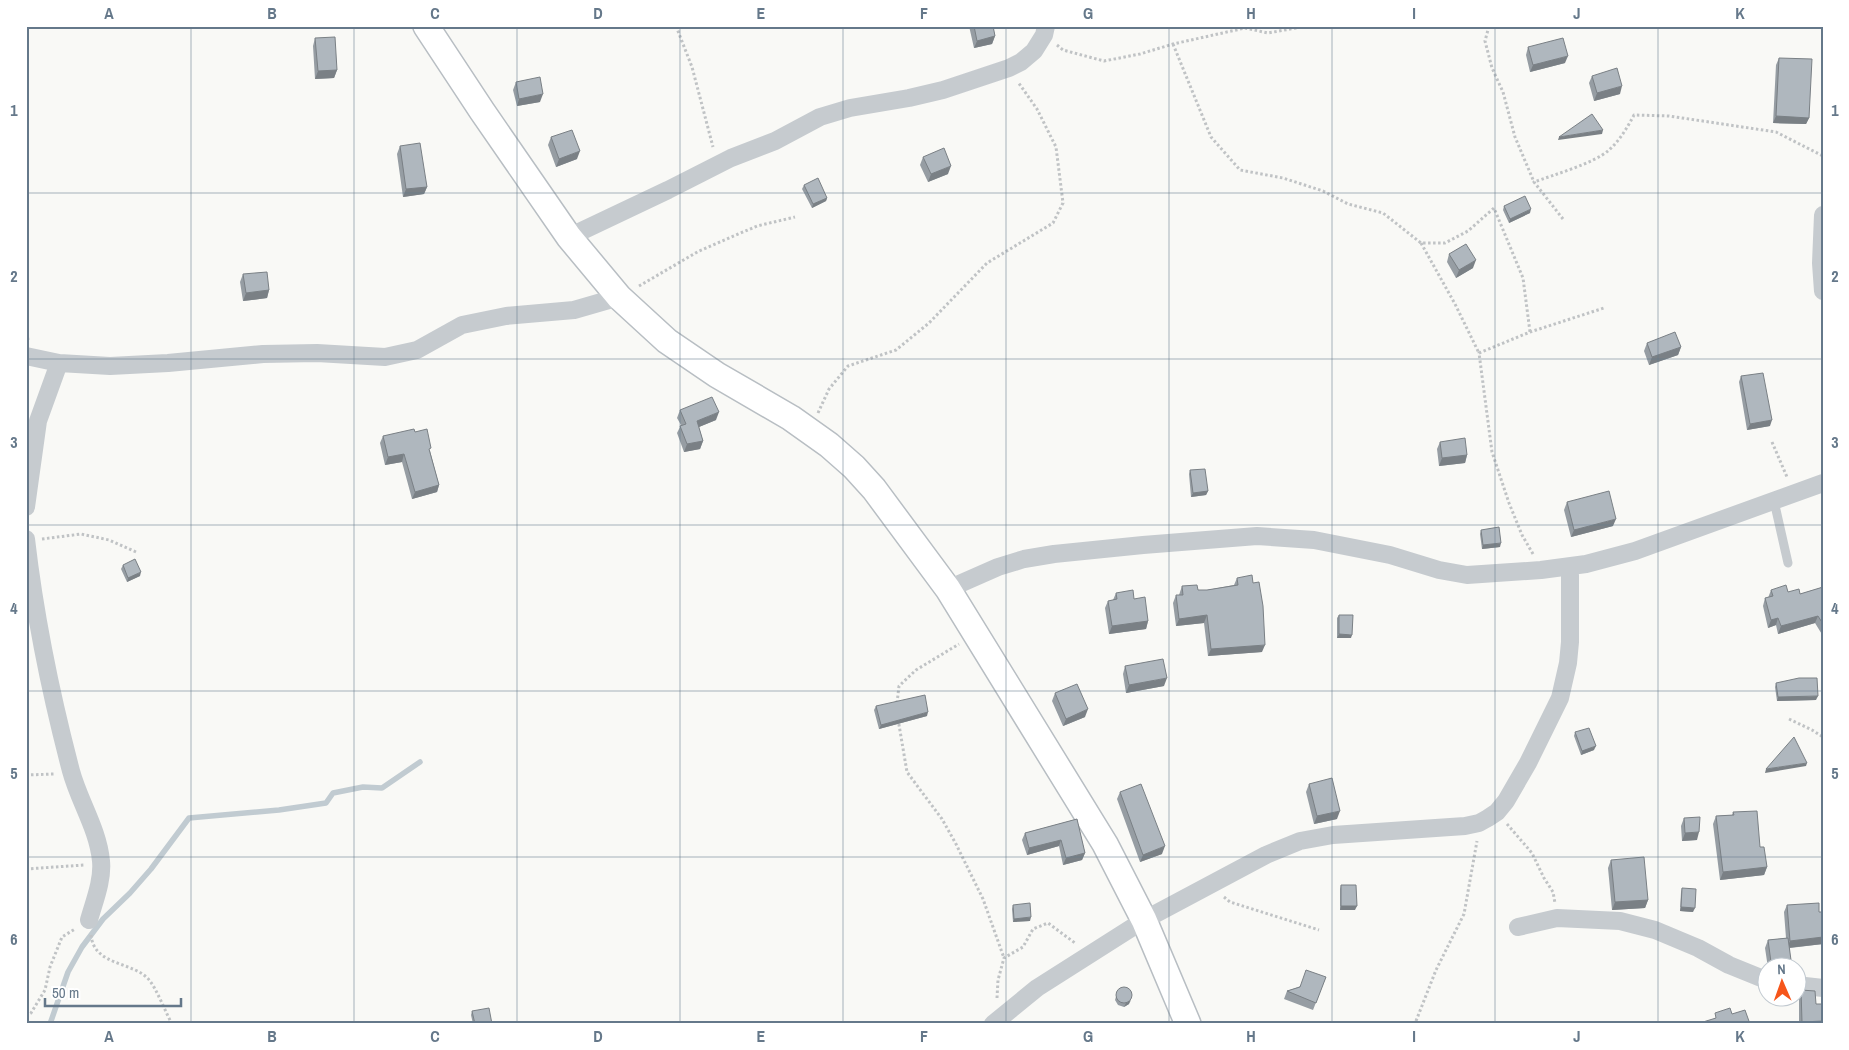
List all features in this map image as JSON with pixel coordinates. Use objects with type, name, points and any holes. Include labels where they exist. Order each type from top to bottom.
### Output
[{"type":"street","points":[[426,26],[569,237],[619,297],[668,341],[717,376],[791,418],[811,432],[854,467],[874,489],[948,589],[1105,844],[1144,920],[1188,1024]]},
{"type":"street","points":[[569,237],[731,158],[765,145],[820,117],[842,110],[943,90],[1008,68],[1021,62],[1034,51],[1045,31]]},
{"type":"street","points":[[1823,214],[1821,263],[1823,291]]},
{"type":"street","points":[[26,356],[59,363],[110,366],[168,363],[263,354],[317,353],[385,357],[417,350],[462,325],[506,316],[574,310],[619,297]]},
{"type":"street","points":[[26,507],[38,421],[59,363]]},
{"type":"street","points":[[948,589],[998,567],[1024,559],[1123,547],[1257,536],[1314,540],[1381,553],[1454,574],[1467,575],[1570,568],[1635,551],[1823,483]]},
{"type":"street","points":[[26,540],[34,602],[72,774],[99,845],[102,863],[100,882],[89,920]]},
{"type":"street","points":[[995,1022],[1037,988],[1144,920],[1266,855],[1300,841],[1333,835],[1465,826],[1479,823],[1497,812],[1528,763],[1560,698],[1568,663],[1570,642],[1570,568]]},
{"type":"street","points":[[1518,928],[1557,918],[1620,921],[1655,930],[1756,976]]},
{"type":"street","points":[[1806,986],[1823,988]]},
{"type":"lane","points":[[1774,501],[1788,564]]},
{"type":"path","points":[[676,26],[692,67],[717,165]]},
{"type":"path","points":[[1045,31],[1064,50],[1104,61],[1246,28],[1268,33],[1306,26]]},
{"type":"path","points":[[1489,26],[1485,41],[1492,68],[1503,92],[1515,137],[1534,182],[1563,220]]},
{"type":"path","points":[[1172,44],[1211,137],[1240,170],[1284,178],[1323,191],[1348,204],[1383,213],[1421,243],[1455,304],[1479,353],[1492,452],[1522,535],[1541,570]]},
{"type":"path","points":[[811,432],[828,389],[848,366],[896,350],[929,323],[987,263],[1053,222],[1063,202],[1056,147],[1037,109],[1008,68]]},
{"type":"path","points":[[1534,182],[1584,164],[1608,152],[1625,132],[1634,115],[1669,116],[1776,132],[1823,156]]},
{"type":"path","points":[[1421,243],[1445,243],[1468,231],[1494,208],[1523,278],[1530,332]]},
{"type":"path","points":[[619,297],[699,251],[757,226],[795,217]]},
{"type":"path","points":[[1479,353],[1530,332],[1604,308]]},
{"type":"path","points":[[1772,442],[1794,494]]},
{"type":"path","points":[[26,540],[65,538],[81,534],[109,540],[136,552]]},
{"type":"path","points":[[897,704],[899,686],[916,670],[976,634]]},
{"type":"path","points":[[897,713],[908,772],[942,819],[956,844],[983,899],[1004,958],[998,980],[995,1022]]},
{"type":"path","points":[[1789,719],[1823,737]]},
{"type":"path","points":[[26,775],[72,774]]},
{"type":"path","points":[[1497,812],[1532,853],[1553,892],[1557,918]]},
{"type":"path","points":[[1416,1021],[1436,970],[1464,914],[1477,849],[1479,823]]},
{"type":"path","points":[[26,869],[102,863]]},
{"type":"path","points":[[1211,884],[1230,902],[1319,930]]},
{"type":"path","points":[[26,1016],[31,1013],[45,990],[50,967],[62,937],[89,920],[91,939],[98,952],[112,961],[140,973],[150,981],[172,1024]]},
{"type":"path","points":[[1004,958],[1023,947],[1033,929],[1048,923],[1090,954]]},
{"type":"building","points":[[974,26],[993,26],[995,36],[977,41]]},
{"type":"building","points":[[335,37],[337,70],[318,71],[315,38]]},
{"type":"building","points":[[1563,38],[1568,56],[1533,65],[1528,47]]},
{"type":"building","points":[[1779,58],[1812,59],[1809,118],[1776,116]]},
{"type":"building","points":[[1617,68],[1622,86],[1597,93],[1592,76]]},
{"type":"building","points":[[540,77],[543,94],[519,99],[516,82]]},
{"type":"building","points":[[1592,114],[1603,130],[1559,137]]},
{"type":"building","points":[[572,130],[580,151],[559,159],[551,137]]},
{"type":"building","points":[[420,143],[427,187],[406,189],[400,146]]},
{"type":"building","points":[[944,148],[951,166],[931,174],[923,157]]},
{"type":"building","points":[[818,178],[827,198],[813,204],[804,185]]},
{"type":"building","points":[[1525,196],[1531,209],[1510,219],[1504,206]]},
{"type":"building","points":[[1466,244],[1476,260],[1459,270],[1449,254]]},
{"type":"building","points":[[267,272],[269,290],[246,293],[243,274]]},
{"type":"building","points":[[1675,332],[1681,347],[1652,357],[1647,343]]},
{"type":"building","points":[[1763,373],[1772,420],[1750,424],[1741,376]]},
{"type":"building","points":[[712,397],[719,412],[697,421],[703,441],[687,444],[680,426],[686,424],[680,410]]},
{"type":"building","points":[[414,429],[415,432],[427,429],[431,448],[429,449],[439,485],[415,492],[404,454],[388,457],[383,436]]},
{"type":"building","points":[[1465,438],[1467,455],[1442,458],[1440,442]]},
{"type":"building","points":[[1205,469],[1208,491],[1193,493],[1190,470]]},
{"type":"building","points":[[1609,491],[1616,519],[1574,530],[1567,502]]},
{"type":"building","points":[[1499,527],[1501,543],[1483,545],[1481,530]]},
{"type":"building","points":[[135,559],[141,572],[128,578],[123,565]]},
{"type":"building","points":[[1252,575],[1253,583],[1259,582],[1263,606],[1265,645],[1211,649],[1207,615],[1179,619],[1176,595],[1183,595],[1182,586],[1197,585],[1198,590],[1207,590],[1238,585],[1237,578]]},
{"type":"building","points":[[1786,585],[1788,592],[1799,589],[1800,594],[1823,587],[1823,624],[1818,616],[1781,626],[1778,618],[1771,620],[1765,598],[1773,596],[1771,590]]},
{"type":"building","points":[[1133,590],[1134,599],[1145,597],[1148,621],[1112,626],[1108,601],[1117,599],[1116,593]]},
{"type":"building","points":[[1339,615],[1353,615],[1352,635],[1339,634]]},
{"type":"building","points":[[1163,659],[1167,678],[1129,685],[1125,666]]},
{"type":"building","points":[[1799,678],[1817,678],[1818,696],[1778,697],[1776,683]]},
{"type":"building","points":[[1077,684],[1088,709],[1066,719],[1055,693]]},
{"type":"building","points":[[925,695],[928,712],[881,725],[876,706]]},
{"type":"building","points":[[1589,728],[1596,746],[1582,751],[1575,732]]},
{"type":"building","points":[[1794,737],[1807,763],[1766,769]]},
{"type":"building","points":[[1332,778],[1340,811],[1317,816],[1309,784]]},
{"type":"building","points":[[1141,784],[1165,846],[1143,855],[1120,792]]},
{"type":"building","points":[[1757,811],[1760,847],[1764,847],[1767,867],[1723,872],[1716,816],[1734,815],[1733,812]]},
{"type":"building","points":[[1700,817],[1699,832],[1685,833],[1684,818]]},
{"type":"building","points":[[1077,819],[1085,853],[1066,858],[1061,840],[1029,848],[1025,833]]},
{"type":"building","points":[[1644,857],[1648,900],[1615,902],[1611,860]]},
{"type":"building","points":[[1341,885],[1356,885],[1357,906],[1341,906]]},
{"type":"building","points":[[1682,888],[1696,889],[1695,908],[1681,907]]},
{"type":"building","points":[[1030,903],[1031,917],[1014,919],[1013,905]]},
{"type":"building","points":[[1819,903],[1819,912],[1823,912],[1823,937],[1790,941],[1787,905]]},
{"type":"building","points":[[1788,938],[1791,958],[1770,958],[1768,940]]},
{"type":"building","points":[[1306,970],[1326,977],[1316,1003],[1287,991],[1300,987]]},
{"type":"building","points":[[1124,987],[1132,995],[1124,1003],[1116,995]]},
{"type":"building","points":[[1806,990],[1815,991],[1816,1004],[1823,1004],[1823,1021],[1802,1022],[1802,1008],[1806,1008]]},
{"type":"building","points":[[489,1008],[492,1024],[475,1024],[472,1011]]},
{"type":"building","points":[[1730,1008],[1732,1014],[1745,1010],[1750,1024],[1704,1024],[1703,1022],[1716,1018],[1715,1013]]},
{"type":"building","points":[[1669,1022],[1669,1024],[1651,1024]]},
{"type":"waterway","points":[[50,1024],[68,972],[82,947],[103,919],[151,869],[189,818],[279,810],[326,803],[333,793],[363,787],[382,788],[420,762]]}]
